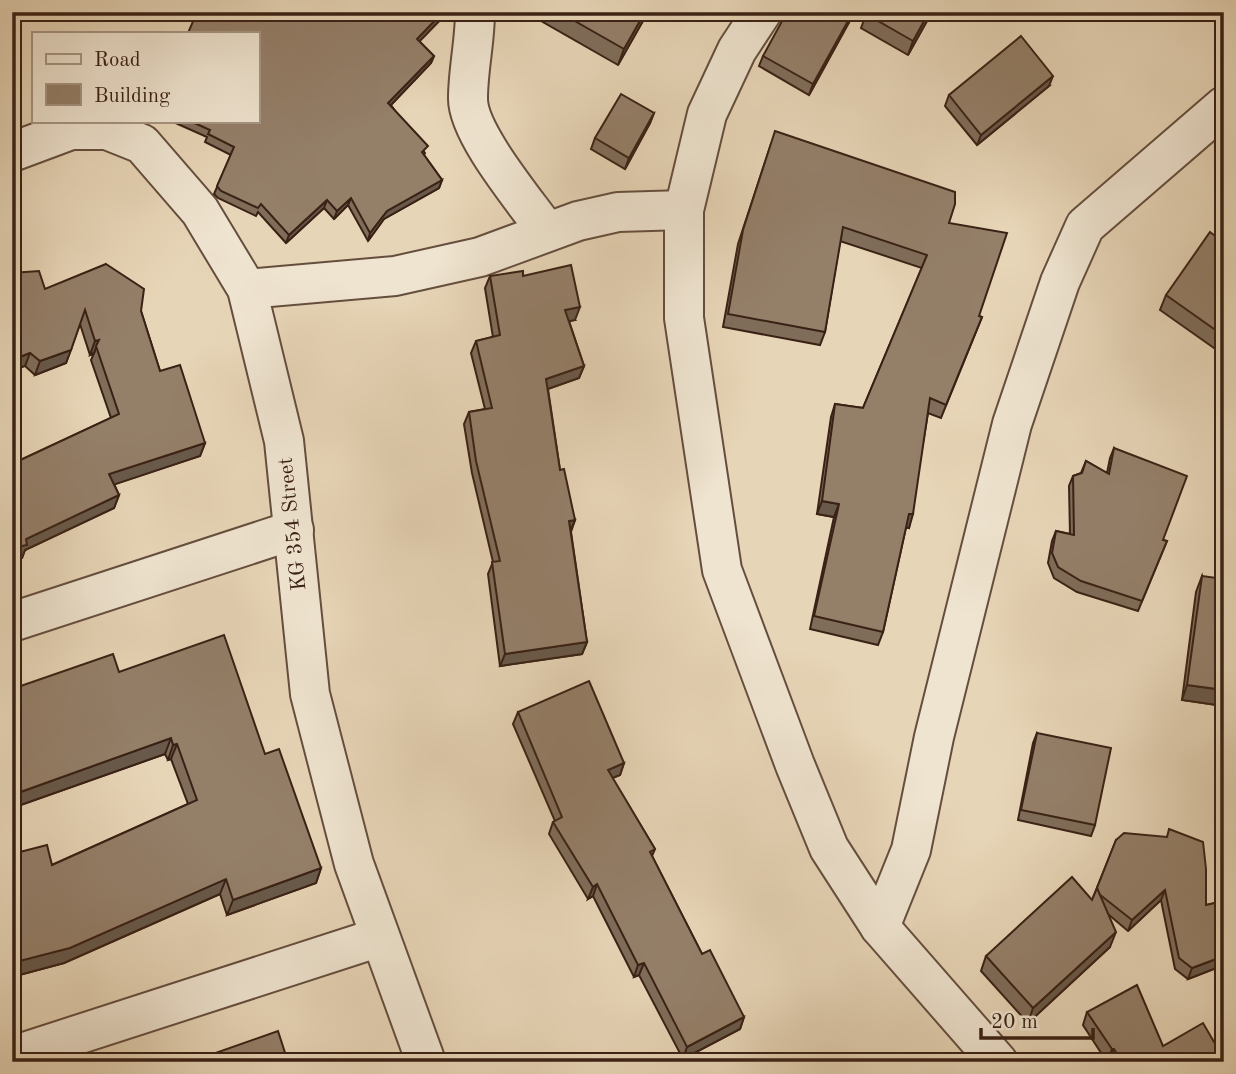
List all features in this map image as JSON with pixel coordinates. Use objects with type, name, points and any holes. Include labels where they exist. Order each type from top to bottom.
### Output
[{"type":"street","points":[[475,12],[475,42],[467,101],[480,138],[547,232]]},
{"type":"street","points":[[762,12],[737,50],[707,114],[684,210],[684,318],[722,570],[795,765],[830,848],[880,927],[998,1062]]},
{"type":"street","points":[[880,927],[911,850],[934,737],[1012,424],[1060,282],[1084,226],[1224,106]]},
{"type":"street","name":"KG 354 Street","points":[[12,152],[71,130],[107,130],[142,145],[200,211],[247,289],[284,441],[310,694],[354,864],[426,1062]]},
{"type":"street","points":[[247,289],[395,276],[480,257],[578,221],[618,212],[684,210]]},
{"type":"street","points":[[12,622],[294,530]]},
{"type":"street","points":[[12,1056],[380,937]]},
{"type":"building","points":[[197,12],[443,12],[417,39],[434,56],[388,103],[428,146],[422,152],[442,180],[387,211],[370,233],[351,198],[337,211],[327,200],[289,235],[261,204],[258,208],[221,191],[217,186],[234,147],[208,134],[210,130],[192,122],[259,122],[259,32],[188,32]]},
{"type":"building","points":[[559,12],[645,12],[624,49]]},
{"type":"building","points":[[787,12],[853,12],[813,84],[763,56]]},
{"type":"building","points":[[929,12],[913,41],[866,14]]},
{"type":"building","points":[[1021,36],[1053,76],[981,135],[949,95]]},
{"type":"building","points":[[621,94],[654,113],[629,158],[595,138]]},
{"type":"building","points":[[775,131],[955,192],[955,204],[949,223],[1007,233],[979,316],[982,317],[946,405],[930,398],[913,514],[909,514],[883,632],[814,616],[839,504],[822,501],[835,404],[863,408],[927,255],[843,227],[825,332],[728,314],[743,230]]},
{"type":"building","points":[[1210,232],[1224,241],[1224,336],[1166,295]]},
{"type":"building","points":[[106,264],[144,289],[141,311],[160,371],[180,365],[205,443],[109,474],[119,495],[26,539],[27,545],[12,548],[12,464],[119,414],[96,346],[99,340],[95,341],[85,310],[71,350],[40,361],[30,353],[12,360],[12,273],[39,271],[45,289]]},
{"type":"building","points":[[571,265],[580,307],[565,310],[584,366],[546,379],[560,470],[564,469],[575,520],[569,521],[587,642],[505,654],[492,562],[500,561],[476,461],[469,412],[492,408],[476,341],[500,335],[490,276],[523,271],[523,276]]},
{"type":"building","points":[[1114,448],[1187,476],[1163,540],[1167,541],[1142,601],[1081,581],[1058,567],[1052,553],[1056,531],[1074,535],[1073,476],[1082,473],[1086,461],[1109,474]]},
{"type":"building","points":[[1202,576],[1224,579],[1224,690],[1187,685]]},
{"type":"building","points":[[224,635],[265,754],[279,749],[321,868],[233,900],[226,879],[70,948],[12,963],[12,854],[47,845],[52,865],[197,800],[177,744],[173,745],[171,738],[12,795],[12,689],[113,654],[119,672]]},
{"type":"building","points":[[589,681],[624,763],[608,770],[655,849],[650,852],[702,954],[710,950],[744,1017],[687,1047],[644,963],[638,965],[597,884],[593,887],[553,822],[562,817],[518,712]]},
{"type":"building","points":[[1037,733],[1111,748],[1095,825],[1021,810]]},
{"type":"building","points":[[1169,829],[1203,842],[1206,905],[1224,901],[1224,956],[1192,968],[1179,958],[1165,890],[1132,920],[1099,894],[1097,888],[1116,840],[1124,833],[1167,837]]},
{"type":"building","points":[[1072,877],[1092,900],[1097,888],[1116,932],[1033,1008],[986,956]]},
{"type":"building","points":[[1137,985],[1163,1046],[1203,1023],[1224,1062],[1122,1062],[1087,1012]]},
{"type":"building","points":[[278,1031],[288,1062],[190,1062]]}]
